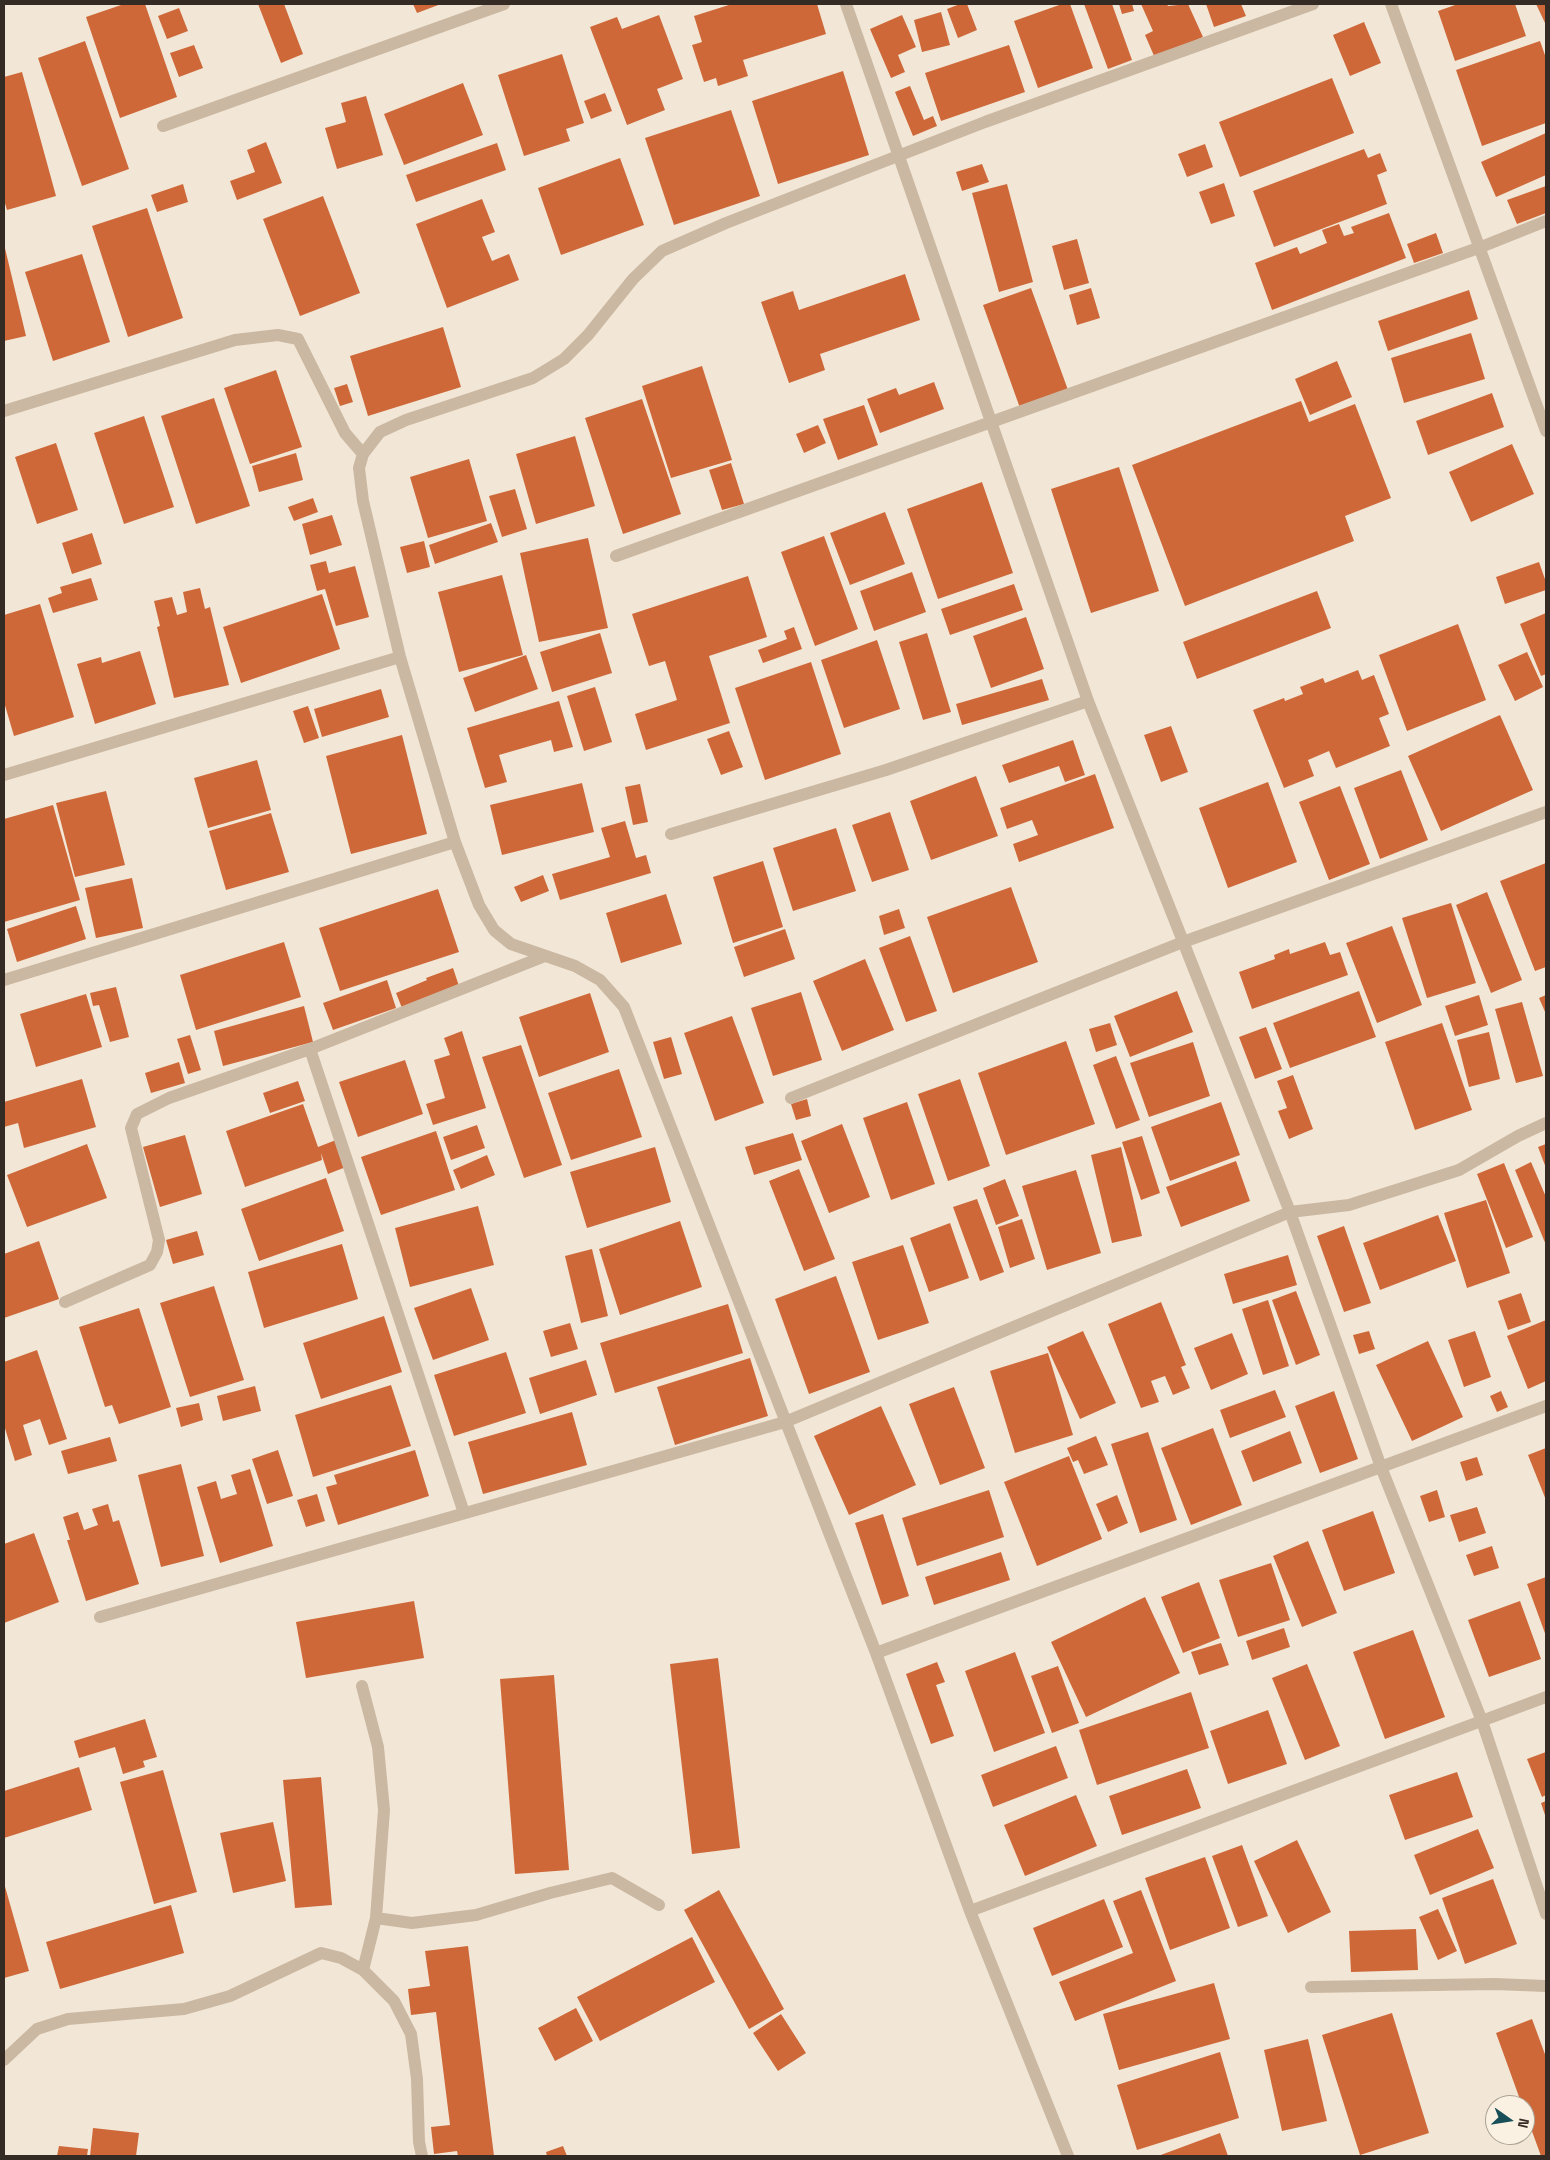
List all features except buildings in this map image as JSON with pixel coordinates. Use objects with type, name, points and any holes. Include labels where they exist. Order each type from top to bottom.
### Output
[{"type":"street","points":[[163,126],[504,4]]},
{"type":"street","points":[[846,4],[1088,701],[1290,1212],[1381,1467],[1482,1721],[1546,1914]]},
{"type":"street","points":[[1068,2156],[970,1911],[876,1653],[624,1007],[600,980],[575,966],[511,944],[494,930],[479,905],[455,842],[400,656],[363,501],[360,468],[363,454],[380,432],[406,420],[533,378],[564,359],[588,335],[633,279],[662,251],[726,223],[985,122],[1313,4]]},
{"type":"street","points":[[1391,4],[1481,246],[1546,431]]},
{"type":"street","points":[[616,556],[990,423],[1546,221]]},
{"type":"street","points":[[4,410],[235,340],[278,335],[298,339],[344,433],[363,454]]},
{"type":"street","points":[[4,776],[400,656]]},
{"type":"street","points":[[671,834],[886,770],[1088,701]]},
{"type":"street","points":[[791,1098],[1183,942],[1546,812]]},
{"type":"street","points":[[4,980],[455,842]]},
{"type":"street","points":[[65,1302],[150,1265],[157,1252],[159,1240],[131,1128],[137,1114],[168,1098],[310,1049],[546,956]]},
{"type":"street","points":[[310,1049],[464,1513]]},
{"type":"street","points":[[100,1617],[785,1422],[1290,1212],[1349,1205],[1459,1170],[1518,1136],[1546,1123]]},
{"type":"street","points":[[876,1653],[1546,1406]]},
{"type":"street","points":[[362,1686],[378,1747],[384,1810],[376,1918],[363,1970]]},
{"type":"street","points":[[970,1911],[1546,1697]]},
{"type":"street","points":[[376,1918],[412,1922],[476,1915],[550,1893],[612,1878],[659,1905]]},
{"type":"street","points":[[4,2060],[37,2029],[68,2019],[184,2009],[230,1996],[321,1952],[341,1958],[363,1970],[394,2001],[411,2034],[417,2079],[419,2142],[422,2156]]},
{"type":"street","points":[[1310,1987],[1496,1984],[1546,1986]]}]
